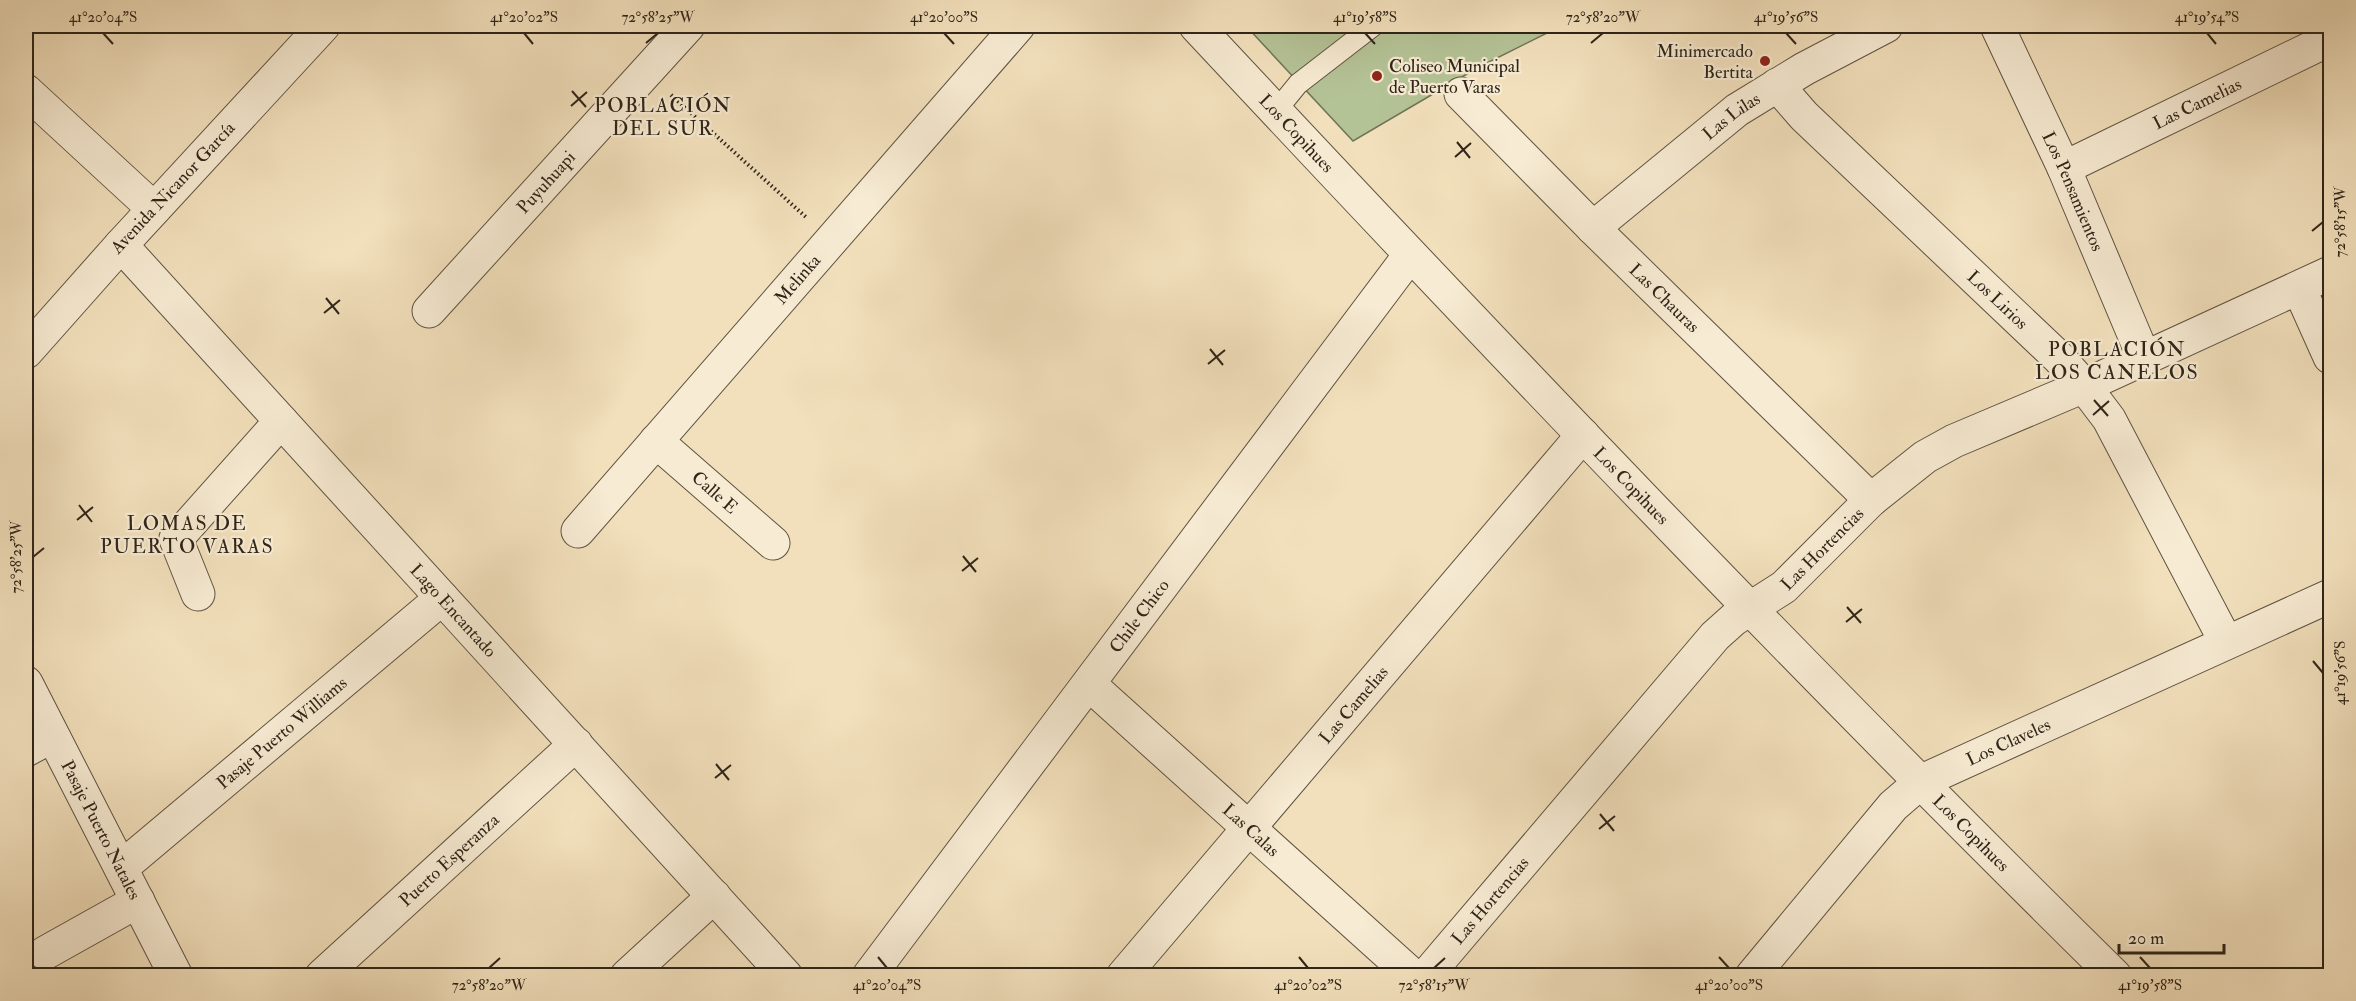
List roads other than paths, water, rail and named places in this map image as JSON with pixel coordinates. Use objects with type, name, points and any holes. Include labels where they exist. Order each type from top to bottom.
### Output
[{"type":"street","name":"Avenida Nicanor García","points":[[26,352],[121,244],[323,26]]},
{"type":"street","name":"Puyuhuapi","points":[[429,311],[688,26]]},
{"type":"street","name":"Melinka","points":[[578,531],[1018,26]]},
{"type":"street","name":"Los Copihues","points":[[1196,26],[1410,255],[1751,609],[2115,975]]},
{"type":"street","name":"Las Lilas","points":[[1593,228],[1737,110],[1777,85],[1886,26]]},
{"type":"street","name":"Los Pensamientos","points":[[1997,26],[2064,168],[2144,358]]},
{"type":"street","name":"Las Camelias","points":[[2064,168],[2331,39]]},
{"type":"street","name":"Los Lirios","points":[[1777,85],[1804,116],[2059,358],[2084,386],[2109,419],[2226,642]]},
{"type":"street","points":[[26,91],[154,208]]},
{"type":"street","name":"Las Chauras","points":[[1461,94],[1593,228],[1871,500]]},
{"type":"street","name":"Lago Encantado","points":[[121,244],[786,975]]},
{"type":"street","name":"Chile Chico","points":[[868,975],[1410,255]]},
{"type":"street","name":"Las Hortencias","points":[[1426,975],[1715,636],[1734,619],[1784,587],[1871,500],[1925,457],[1954,441],[2084,386],[2331,273]]},
{"type":"street","points":[[2299,288],[2331,357]]},
{"type":"street","points":[[198,594],[176,538],[281,421]]},
{"type":"street","name":"Las Camelias","points":[[1123,975],[1583,435]]},
{"type":"street","name":"Calle E","points":[[656,441],[773,543]]},
{"type":"street","name":"Pasaje Puerto Williams","points":[[121,868],[442,598]]},
{"type":"street","name":"Los Claveles","points":[[1754,974],[1893,806],[1922,781],[2226,642],[2328,603]]},
{"type":"street","name":"Pasaje Puerto Natales","points":[[26,683],[39,743],[121,868],[176,975]]},
{"type":"street","name":"Las Calas","points":[[1089,684],[1413,975]]},
{"type":"street","name":"Puerto Esperanza","points":[[322,975],[576,744]]},
{"type":"street","points":[[627,975],[714,896]]},
{"type":"street","points":[[45,953],[138,901]]},
{"type":"lane","points":[[1276,111],[1298,84],[1372,26]]},
{"type":"place","name":"Minimercado Bertita","points":[[1765,61]]},
{"type":"place","name":"Coliseo Municipal de Puerto Varas","points":[[1377,76]]},
{"type":"district","name":"POBLACIÓN DEL SUR","points":[[663,116]]},
{"type":"district","name":"POBLACIÓN LOS CANELOS","points":[[2117,360]]},
{"type":"district","name":"LOMAS DE PUERTO VARAS","points":[[187,534]]}]
